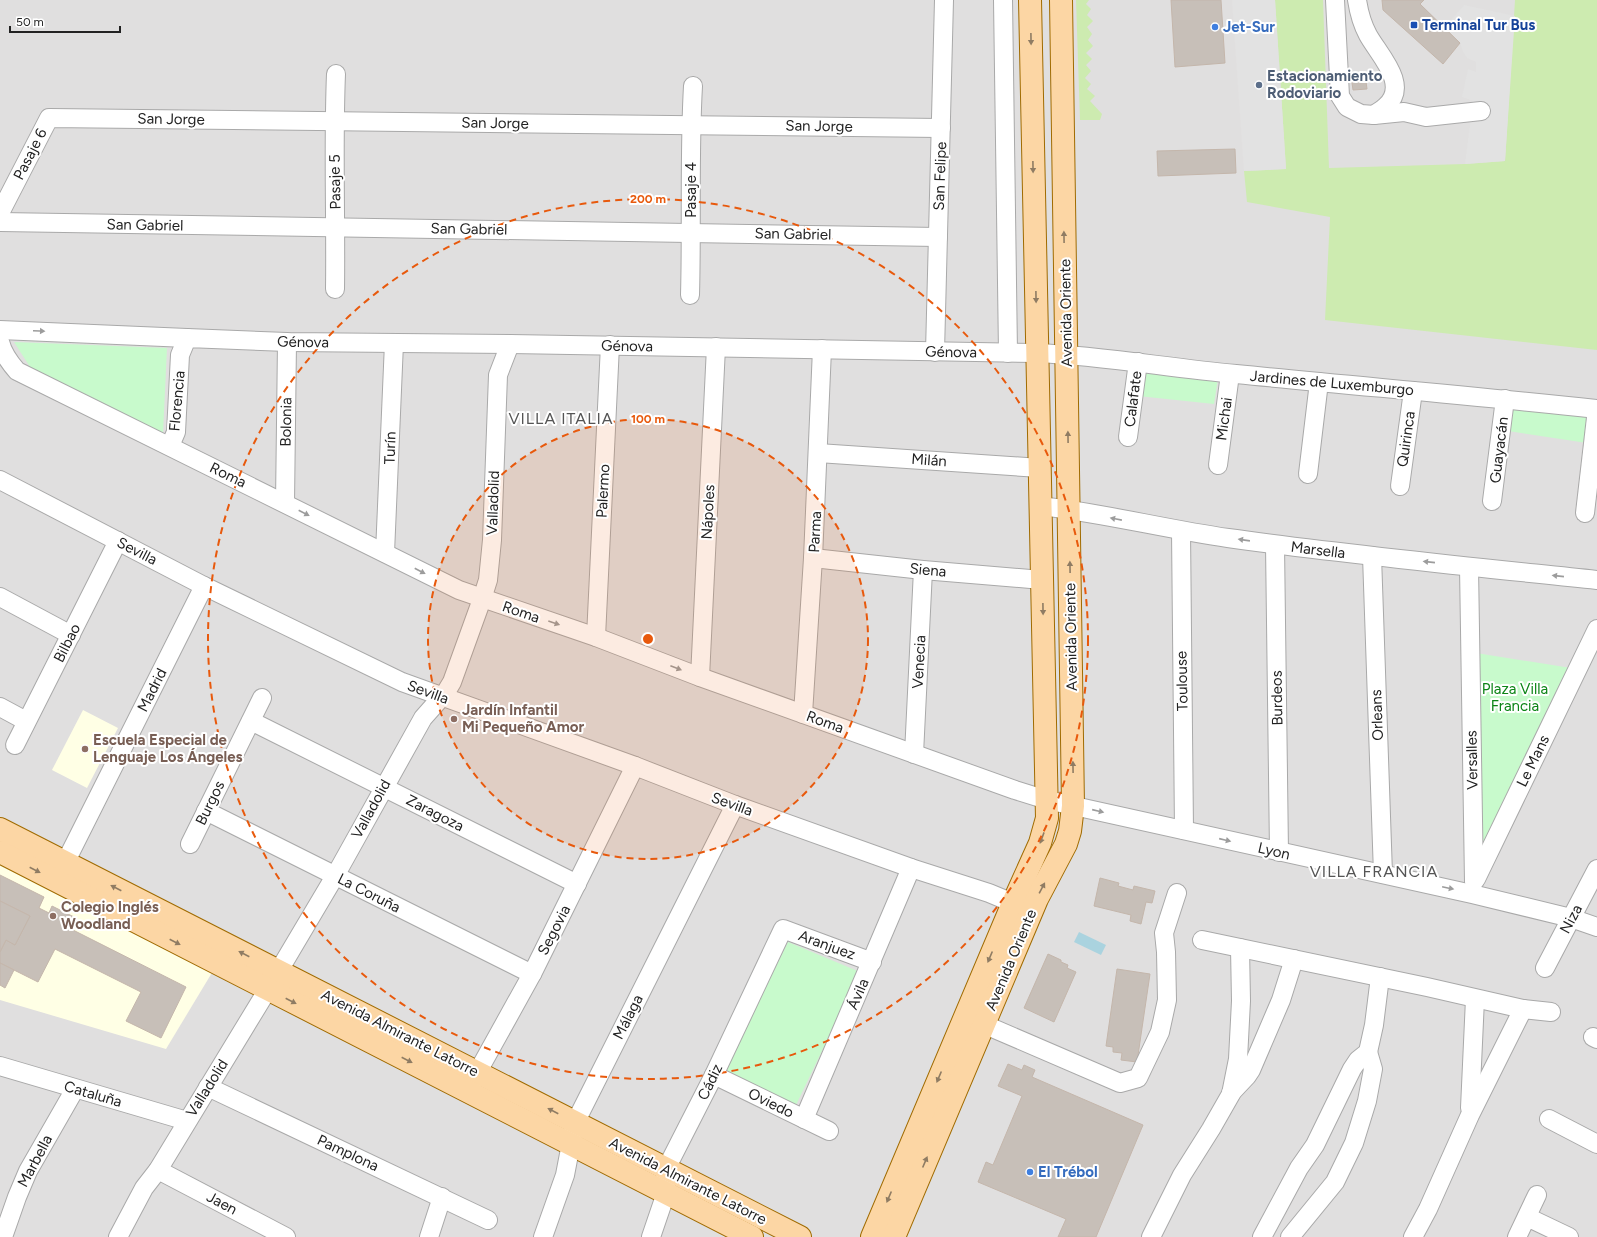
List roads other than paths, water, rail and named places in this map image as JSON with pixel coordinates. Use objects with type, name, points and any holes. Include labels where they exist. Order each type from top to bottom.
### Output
[{"type":"main road","name":"Avenida Oriente","points":[[872,1237],[1013,903],[1045,831],[1048,818],[1046,800],[1030,0]]},
{"type":"main road","name":"Avenida Oriente","points":[[894,1237],[1037,899],[1066,844],[1070,831],[1073,806],[1061,0]]},
{"type":"main road","points":[[1033,128],[1040,140],[1063,140]]},
{"type":"main road","name":"Avenida Almirante Latorre","points":[[0,829],[61,872],[273,980],[467,1091],[752,1237]]},
{"type":"main road","name":"Avenida Almirante Latorre","points":[[0,852],[61,872]]},
{"type":"main road","name":"Avenida Almirante Latorre","points":[[273,980],[478,1072],[800,1237]]},
{"type":"street","name":"San Felipe","points":[[935,352],[944,0]]},
{"type":"street","points":[[1003,0],[1008,353]]},
{"type":"street","points":[[1335,0],[1340,96],[1347,107],[1360,114],[1374,115],[1404,112],[1426,117],[1481,111]]},
{"type":"street","points":[[1357,0],[1360,19],[1368,36],[1390,69],[1395,83],[1394,94],[1387,105],[1374,115]]},
{"type":"street","name":"Pasaje 5","points":[[335,289],[336,227],[334,121],[336,74]]},
{"type":"street","name":"Pasaje 4","points":[[690,295],[691,125],[693,86]]},
{"type":"street","points":[[1394,94],[1404,112]]},
{"type":"street","name":"San Jorge","points":[[49,118],[941,128]]},
{"type":"street","name":"Pasaje 6","points":[[0,213],[49,118]]},
{"type":"street","name":"San Gabriel","points":[[0,222],[938,237]]},
{"type":"street","name":"Génova","points":[[0,330],[287,342],[610,345],[1066,354]]},
{"type":"street","name":"Florencia","points":[[169,445],[176,432],[180,355],[187,338]]},
{"type":"street","name":"Roma","points":[[0,342],[3,353],[10,363],[9,369],[169,445],[434,579],[482,599],[596,637],[700,677],[1046,800]]},
{"type":"street","name":"Bolonia","points":[[285,503],[287,342]]},
{"type":"street","name":"Turín","points":[[385,553],[394,342]]},
{"type":"street","name":"Valladolid","points":[[118,1237],[144,1188],[158,1170],[335,876],[383,787],[423,718],[452,682],[488,580],[491,552],[498,375],[510,344]]},
{"type":"street","name":"Palermo","points":[[596,637],[610,345]]},
{"type":"street","name":"Nápoles","points":[[700,677],[716,347]]},
{"type":"street","name":"Parma","points":[[803,714],[813,558],[822,350]]},
{"type":"street","name":"Jardines de Luxemburgo","points":[[1066,354],[1230,374],[1505,399],[1597,409]]},
{"type":"street","name":"Calafate","points":[[1128,436],[1138,362]]},
{"type":"street","name":"Michai","points":[[1218,465],[1230,374]]},
{"type":"street","points":[[1308,474],[1319,382]]},
{"type":"street","name":"Quirinca","points":[[1400,486],[1413,391]]},
{"type":"street","name":"Guayacán","points":[[1492,501],[1505,399]]},
{"type":"street","points":[[1585,513],[1597,409]]},
{"type":"street","name":"Milán","points":[[818,453],[1040,468]]},
{"type":"street","name":"Sevilla","points":[[0,480],[204,586],[402,682],[635,766],[735,805],[911,868],[989,892],[1013,903]]},
{"type":"street","name":"Marsella","points":[[1040,506],[1069,509],[1181,531],[1275,544],[1469,567],[1597,580]]},
{"type":"street","name":"Toulouse","points":[[1181,531],[1184,830]]},
{"type":"street","name":"Bilbao","points":[[15,745],[118,541]]},
{"type":"street","name":"Burdeos","points":[[1275,544],[1279,852]]},
{"type":"street","name":"Orleans","points":[[1372,556],[1383,874]]},
{"type":"street","name":"Siena","points":[[813,558],[923,570],[1042,580]]},
{"type":"street","name":"Versalles","points":[[1469,567],[1473,888]]},
{"type":"street","name":"Venecia","points":[[914,754],[923,570]]},
{"type":"street","name":"Madrid","points":[[61,872],[204,586]]},
{"type":"street","points":[[0,597],[71,635]]},
{"type":"street","name":"Le Mans","points":[[1473,888],[1597,629]]},
{"type":"street","name":"Burgos","points":[[190,844],[262,698]]},
{"type":"street","points":[[0,707],[26,721]]},
{"type":"street","name":"Zaragoza","points":[[251,721],[577,884]]},
{"type":"street","name":"Segovia","points":[[467,1091],[532,974],[635,766]]},
{"type":"street","name":"Lyon","points":[[1046,800],[1383,874],[1473,888],[1597,927]]},
{"type":"street","name":"Málaga","points":[[544,1237],[565,1175],[575,1123],[735,805]]},
{"type":"street","name":"La Coruña","points":[[206,811],[532,974]]},
{"type":"street","name":"Ávila","points":[[804,1118],[911,868]]},
{"type":"street","name":"Niza","points":[[1545,968],[1597,869]]},
{"type":"street","points":[[983,1024],[1120,1083],[1138,1078],[1160,1032],[1167,1000],[1164,933],[1177,893]]},
{"type":"street","name":"Aranjuez","points":[[783,929],[872,962]]},
{"type":"street","name":"Cádiz","points":[[651,1237],[666,1193],[666,1169],[714,1075],[783,929]]},
{"type":"street","points":[[1202,940],[1380,977],[1523,1009],[1551,1012]]},
{"type":"street","points":[[1231,1094],[1238,1059],[1240,948]]},
{"type":"street","points":[[1151,1237],[1166,1210],[1182,1175],[1231,1094],[1251,1070],[1281,1000],[1294,959]]},
{"type":"street","points":[[1290,1237],[1335,1182],[1354,1143],[1367,1101],[1373,1069],[1368,1052],[1374,1025],[1380,977]]},
{"type":"street","points":[[1470,1115],[1475,999]]},
{"type":"street","points":[[1412,1237],[1428,1209],[1470,1115],[1523,1009]]},
{"type":"street","points":[[1262,1237],[1298,1168],[1315,1145],[1352,1069],[1358,1060],[1368,1052]]},
{"type":"street","name":"Cataluña","points":[[0,1066],[186,1122]]},
{"type":"street","name":"Oviedo","points":[[714,1075],[829,1131]]},
{"type":"street","name":"Pamplona","points":[[208,1088],[488,1220]]},
{"type":"street","name":"Marbella","points":[[3,1237],[17,1196],[28,1171],[75,1089]]},
{"type":"street","points":[[1549,1119],[1597,1144]]},
{"type":"street","name":"Jaen","points":[[158,1170],[286,1237]]},
{"type":"street","points":[[1517,1237],[1537,1195]]},
{"type":"street","points":[[429,1237],[442,1197]]},
{"type":"street","points":[[1165,1237],[1166,1210]]},
{"type":"street","points":[[1527,1217],[1569,1237]]},
{"type":"water","points":[[1079,932],[1106,945],[1101,955],[1074,942]]},
{"type":"place","name":"Terminal Tur Bus","points":[[1414,25]]},
{"type":"place","name":"Jet-Sur","points":[[1215,27]]},
{"type":"place","name":"Estacionamiento Rodoviario","points":[[1259,85]]},
{"type":"place","name":"Jardín Infantil Mi Pequeño Amor","points":[[454,719]]},
{"type":"place","name":"Escuela Especial de Lenguaje Los Ángeles","points":[[85,749]]},
{"type":"place","name":"Colegio Inglés Woodland","points":[[53,916]]},
{"type":"place","name":"El Trébol","points":[[1030,1172]]},
{"type":"district","name":"VILLA ITALIA","points":[[561,418]]},
{"type":"district","name":"VILLA FRANCIA","points":[[1374,871]]},
{"type":"park label","name":"Plaza Villa Francia","points":[[1515,698]]}]
